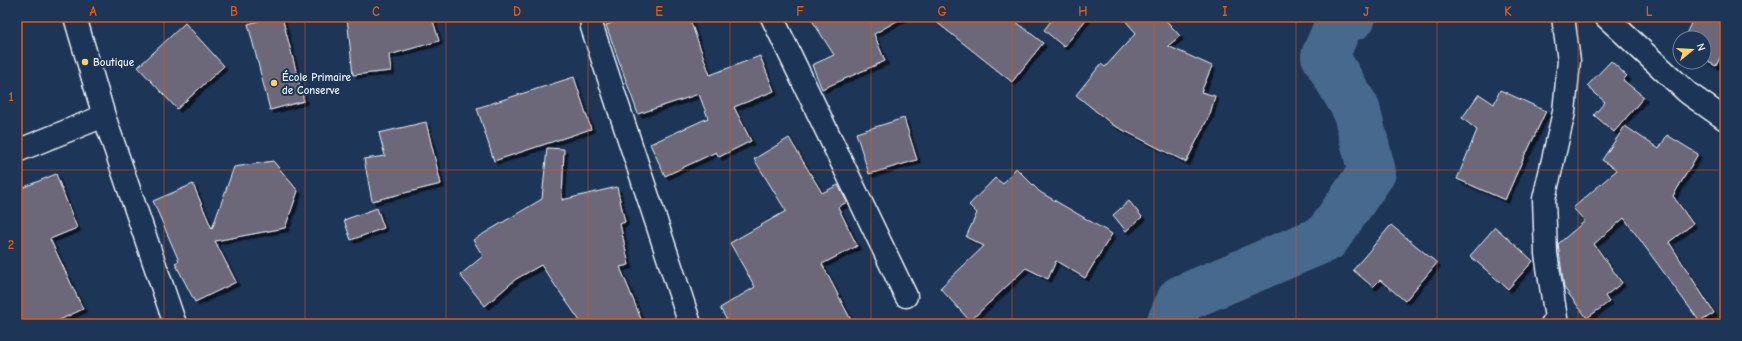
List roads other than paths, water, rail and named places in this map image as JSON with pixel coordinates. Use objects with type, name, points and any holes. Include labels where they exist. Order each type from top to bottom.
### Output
[{"type":"street","points":[[75,17],[104,116],[175,324]]},
{"type":"street","points":[[591,17],[592,27],[622,121],[690,324]]},
{"type":"street","points":[[772,17],[906,296]]},
{"type":"street","points":[[1552,324],[1556,318],[1546,254],[1544,199],[1564,112],[1569,61],[1564,17]]},
{"type":"street","points":[[1606,17],[1688,93],[1725,119]]},
{"type":"street","points":[[17,151],[104,116]]},
{"type":"waterway","points":[[1170,324],[1181,299],[1326,238],[1372,172],[1356,109],[1325,56],[1341,19],[1352,17]]},
{"type":"place","name":"Boutique","points":[[85,62]]},
{"type":"place","name":"École Primaire de Conserve","points":[[274,83]]}]
